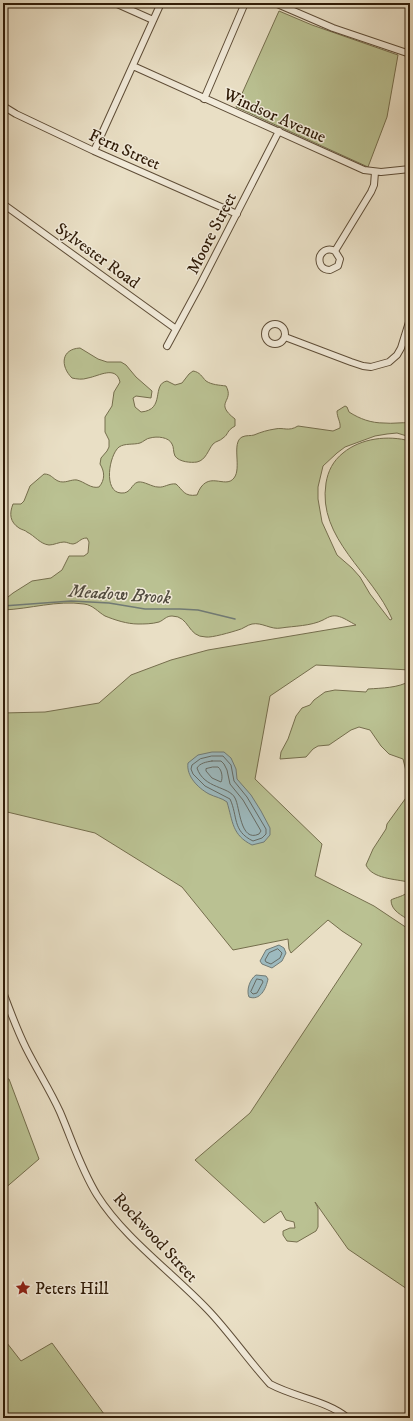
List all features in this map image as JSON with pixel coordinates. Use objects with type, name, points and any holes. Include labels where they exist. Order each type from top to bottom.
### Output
[{"type":"street","points":[[115,3],[153,20]]},
{"type":"street","points":[[94,150],[161,3]]},
{"type":"street","points":[[204,98],[245,3]]},
{"type":"street","points":[[275,3],[333,28],[410,54]]},
{"type":"street","name":"Windsor Avenue","points":[[133,66],[358,167],[374,172],[410,169]]},
{"type":"street","name":"Fern Street","points":[[3,106],[16,114],[237,214]]},
{"type":"street","name":"Moore Street","points":[[167,346],[237,214],[278,131]]},
{"type":"street","points":[[335,251],[371,192],[374,185],[374,172]]},
{"type":"street","name":"Sylvester Road","points":[[3,204],[176,329]]},
{"type":"street","points":[[285,337],[351,362],[371,367],[389,362],[397,355],[401,348],[410,319]]},
{"type":"street","name":"Rockwood Street","points":[[3,992],[26,1048],[59,1112],[97,1195],[113,1216],[152,1257],[208,1310],[270,1384],[281,1390],[335,1408],[348,1418]]},
{"type":"green space","points":[[279,11],[312,25],[398,55],[387,117],[368,167],[236,107]]},
{"type":"green space","points":[[80,348],[98,359],[107,362],[121,362],[126,365],[136,377],[152,391],[151,398],[136,396],[133,398],[135,407],[141,412],[149,410],[153,407],[162,383],[167,381],[175,385],[182,383],[193,371],[208,382],[226,386],[228,391],[225,405],[226,409],[235,419],[235,426],[230,429],[225,437],[213,444],[205,457],[200,461],[185,462],[179,460],[175,456],[173,445],[168,440],[162,438],[149,438],[140,443],[119,447],[115,451],[110,465],[110,480],[115,491],[121,493],[127,492],[136,483],[140,482],[158,487],[176,484],[186,494],[197,495],[201,487],[206,483],[211,481],[226,482],[234,478],[237,468],[237,445],[242,437],[272,429],[291,429],[298,426],[333,431],[340,428],[337,411],[345,406],[349,412],[361,419],[379,423],[410,423],[410,437],[397,433],[375,436],[345,447],[337,453],[323,466],[318,487],[318,499],[322,522],[337,555],[360,577],[370,594],[390,620],[392,619],[383,602],[338,539],[330,521],[325,503],[326,483],[328,474],[336,459],[350,448],[358,444],[384,438],[410,441],[410,670],[316,665],[270,696],[255,779],[322,844],[315,876],[374,906],[410,930],[410,1291],[348,1249],[315,1202],[318,1208],[318,1227],[316,1231],[297,1242],[287,1241],[283,1235],[283,1231],[290,1228],[295,1228],[294,1222],[286,1220],[281,1211],[264,1223],[195,1160],[250,1113],[362,944],[328,920],[291,953],[288,939],[233,950],[182,887],[95,833],[3,811],[3,713],[45,712],[99,703],[131,675],[171,660],[208,650],[356,625],[342,617],[333,616],[313,624],[302,626],[274,628],[259,624],[252,624],[217,636],[206,637],[195,634],[182,619],[178,617],[170,616],[154,623],[130,623],[105,616],[93,607],[84,604],[64,603],[3,610],[3,601],[13,593],[32,581],[51,578],[62,570],[69,556],[84,556],[88,553],[89,542],[87,538],[73,544],[60,542],[49,545],[40,542],[26,531],[20,529],[11,518],[13,504],[21,504],[24,501],[30,486],[44,474],[50,475],[61,482],[77,480],[93,487],[99,487],[102,482],[103,470],[100,464],[101,458],[109,447],[109,440],[105,432],[105,417],[112,406],[114,392],[120,382],[115,374],[111,373],[84,379],[72,378],[68,373],[64,359],[69,351]]},
{"type":"green space","points":[[410,681],[410,781],[408,779],[403,759],[389,754],[381,746],[370,730],[359,727],[351,730],[329,745],[318,746],[306,757],[280,759],[281,752],[288,739],[296,716],[302,708],[310,705],[325,692],[335,690],[366,692],[368,689],[395,686]]},
{"type":"green space","points":[[410,791],[410,921],[400,915],[391,904],[391,900],[407,893],[409,887],[408,882],[379,876],[369,870],[366,865],[373,849],[386,829],[387,824]]},
{"type":"green space","points":[[3,1078],[9,1079],[39,1159],[3,1190]]},
{"type":"green space","points":[[3,1338],[21,1361],[52,1343],[107,1418],[3,1418]]},
{"type":"water","points":[[212,752],[224,752],[231,758],[236,769],[237,779],[251,795],[270,828],[270,835],[264,842],[252,845],[240,837],[232,822],[227,802],[205,791],[197,785],[191,777],[188,763],[198,755]]},
{"type":"water","points":[[279,945],[284,948],[286,953],[282,961],[272,968],[262,964],[260,961],[266,950]]},
{"type":"water","points":[[256,975],[266,976],[268,979],[262,993],[253,998],[249,997],[248,991],[252,979]]},
{"type":"waterway","name":"Meadow Brook","points":[[3,606],[71,601],[109,603],[145,609],[198,610],[235,619]]},
{"type":"place","name":"Peters Hill","points":[[23,1288]]}]
